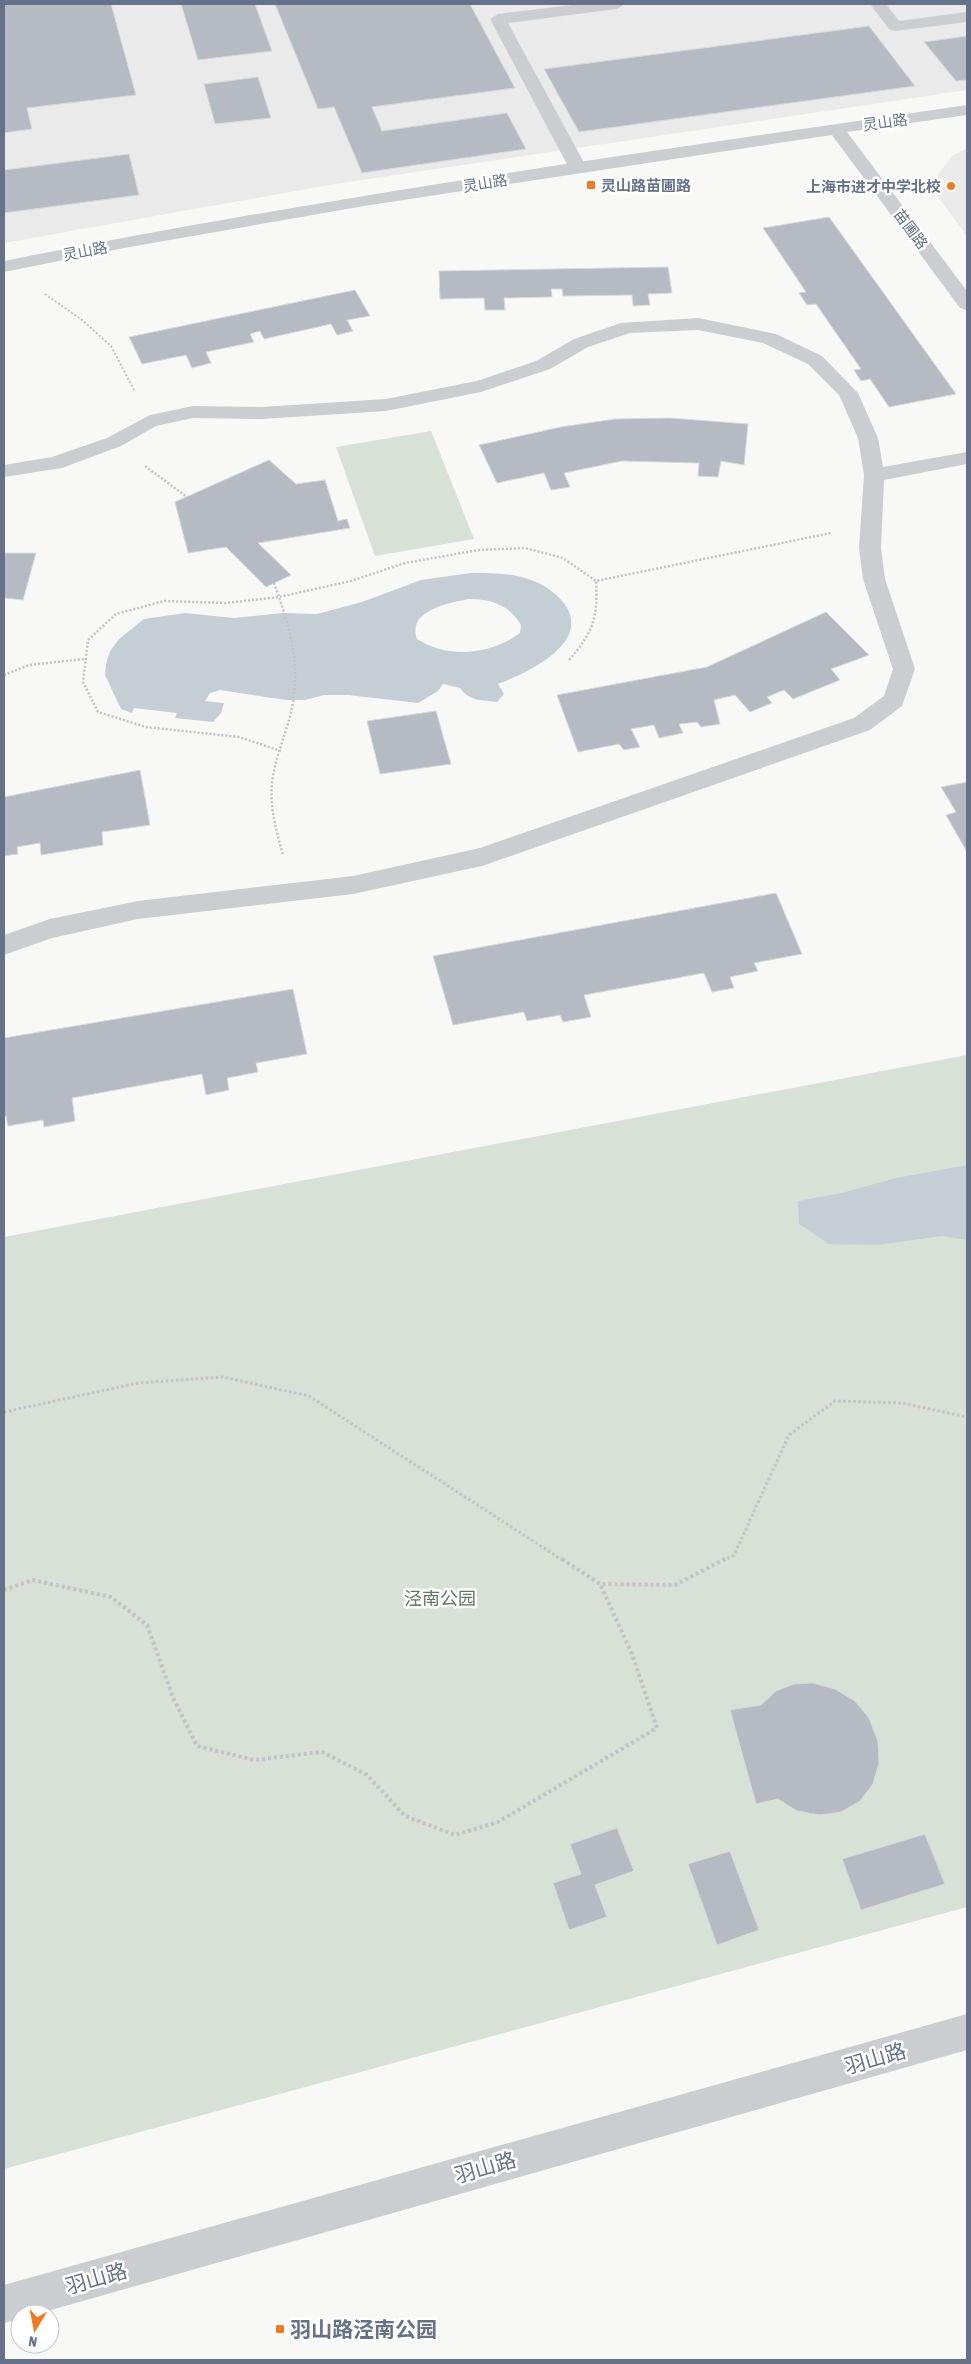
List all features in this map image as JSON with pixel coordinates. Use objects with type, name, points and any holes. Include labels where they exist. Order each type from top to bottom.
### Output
[{"type":"street","points":[[578,168],[498,19],[617,4]]},
{"type":"street","points":[[878,4],[895,26],[967,17]]},
{"type":"street","name":"灵山路","points":[[5,267],[191,230],[341,204],[967,110]]},
{"type":"street","name":"苗圃路","points":[[836,129],[967,304]]},
{"type":"street","points":[[4,471],[55,463],[114,442],[150,421],[193,412],[262,413],[386,405],[481,386],[543,365],[581,343],[628,327],[698,324],[769,338],[815,360],[848,393],[868,438],[874,476],[870,548],[874,579],[904,668],[894,700],[862,724],[482,857],[354,885],[138,910],[50,929],[4,945]]},
{"type":"street","points":[[874,476],[967,458]]},
{"type":"street","name":"羽山路","points":[[4,2304],[967,2032]]},
{"type":"path","points":[[5,267],[82,320],[111,346],[150,421]]},
{"type":"path","points":[[114,442],[187,497]]},
{"type":"path","points":[[281,751],[239,737],[146,727],[98,712],[83,682],[88,640],[116,614],[164,601],[226,603],[279,597],[351,581],[405,563],[479,550],[525,548],[563,558],[596,581],[871,525]]},
{"type":"path","points":[[568,660],[592,634],[598,608],[596,581]]},
{"type":"path","points":[[274,583],[291,640],[295,674],[292,704],[273,778],[276,829],[292,892]]},
{"type":"path","points":[[4,675],[29,665],[86,659]]},
{"type":"path","points":[[4,1412],[138,1383],[223,1377],[308,1396],[600,1584],[675,1585],[734,1555],[789,1435],[835,1401],[902,1403],[967,1417]]},
{"type":"path","points":[[4,1590],[33,1580],[111,1597],[148,1625],[174,1700],[197,1746],[254,1760],[322,1752],[367,1775],[405,1816],[455,1835],[498,1822],[657,1728],[632,1654],[600,1584]]},
{"type":"shaded area","points":[[4,4],[967,4],[967,90],[335,184],[4,243]]},
{"type":"shaded area","name":"上海市进才中学北校","points":[[967,148],[967,236],[935,193],[935,179],[952,156]]},
{"type":"shaded area","points":[[471,573],[491,573],[518,576],[531,580],[551,590],[563,602],[571,617],[570,630],[564,643],[540,664],[498,684],[504,694],[497,702],[471,698],[460,688],[443,684],[438,691],[418,703],[348,695],[324,695],[305,700],[286,700],[220,690],[210,693],[205,701],[224,703],[221,713],[213,722],[175,718],[177,713],[134,708],[132,713],[121,709],[105,675],[110,651],[119,639],[144,619],[185,613],[234,618],[282,613],[317,614],[362,602],[421,580]],"holes":[[[469,599],[485,600],[499,604],[516,618],[521,625],[520,633],[496,646],[469,652],[442,650],[417,639],[416,629],[418,621],[424,615],[441,606]]]},
{"type":"shaded area","points":[[967,1165],[967,1240],[942,1236],[877,1245],[829,1244],[799,1224],[798,1201],[842,1193],[896,1178]]},
{"type":"green space","points":[[431,431],[474,539],[375,556],[336,447]]},
{"type":"green space","name":"泾南公园","points":[[967,1055],[967,1907],[4,2169],[4,1237]]},
{"type":"building","points":[[4,4],[111,4],[136,95],[27,108],[32,129],[4,133]]},
{"type":"building","points":[[181,4],[255,4],[272,51],[198,60]]},
{"type":"building","points":[[275,4],[470,4],[515,88],[372,107],[382,131],[507,113],[526,149],[362,173],[334,107],[318,109]]},
{"type":"building","points":[[869,26],[915,86],[579,132],[544,69]]},
{"type":"building","points":[[967,36],[967,80],[956,81],[924,42]]},
{"type":"building","points":[[258,77],[271,118],[215,124],[204,84]]},
{"type":"building","points":[[129,154],[139,195],[4,213],[4,170]]},
{"type":"building","points":[[829,217],[956,394],[889,407],[870,379],[861,381],[854,370],[861,369],[816,304],[807,305],[799,293],[806,292],[763,228]]},
{"type":"building","points":[[668,267],[672,293],[648,294],[650,305],[633,306],[632,295],[563,296],[562,289],[551,289],[552,297],[504,298],[505,310],[485,310],[484,298],[440,299],[439,271]]},
{"type":"building","points":[[355,290],[370,316],[347,320],[353,331],[337,335],[331,324],[264,339],[260,331],[250,334],[254,342],[206,352],[211,363],[192,368],[186,355],[142,364],[129,337]]},
{"type":"building","points":[[670,418],[748,424],[744,465],[721,461],[718,477],[698,476],[699,463],[622,461],[564,473],[570,487],[551,490],[544,473],[497,483],[479,445],[561,427],[615,419]]},
{"type":"building","points":[[269,460],[296,484],[325,480],[338,521],[347,519],[350,528],[258,543],[291,575],[266,587],[226,547],[188,553],[175,502]]},
{"type":"building","points":[[4,553],[36,553],[23,600],[4,598]]},
{"type":"building","points":[[826,612],[869,655],[831,669],[840,680],[793,699],[784,690],[767,697],[772,703],[750,712],[735,695],[714,700],[720,724],[701,727],[697,722],[679,724],[683,733],[659,738],[654,725],[631,729],[640,747],[624,750],[619,744],[578,752],[557,695],[707,667]]},
{"type":"building","points":[[436,711],[451,764],[380,774],[367,721]]},
{"type":"building","points":[[140,770],[150,825],[102,832],[103,845],[41,855],[40,843],[17,847],[18,854],[4,856],[4,797]]},
{"type":"building","points":[[967,782],[967,852],[946,815],[956,812],[941,787]]},
{"type":"building","points":[[776,893],[802,954],[754,963],[758,971],[730,977],[734,988],[712,992],[704,973],[584,995],[591,1017],[563,1022],[560,1015],[527,1021],[524,1012],[453,1025],[433,956]]},
{"type":"building","points":[[293,989],[307,1054],[256,1063],[258,1072],[227,1078],[229,1090],[206,1095],[202,1074],[72,1098],[75,1121],[44,1127],[43,1120],[8,1126],[6,1116],[4,1117],[4,1038]]},
{"type":"building","points":[[813,1683],[835,1689],[855,1701],[869,1718],[878,1741],[879,1763],[873,1784],[860,1801],[841,1812],[820,1815],[797,1811],[778,1799],[756,1804],[730,1710],[761,1705],[776,1691],[794,1684]]},
{"type":"building","points":[[617,1828],[634,1871],[595,1885],[607,1917],[569,1930],[553,1883],[581,1874],[570,1844]]},
{"type":"building","points":[[925,1834],[945,1884],[861,1910],[842,1859]]},
{"type":"building","points":[[730,1851],[759,1930],[717,1945],[688,1864]]},
{"type":"place","name":"灵山路苗圃路","points":[[591,185]]},
{"type":"place","name":"上海市进才中学北校","points":[[951,186]]},
{"type":"place","name":"羽山路泾南公园","points":[[280,2329]]}]
